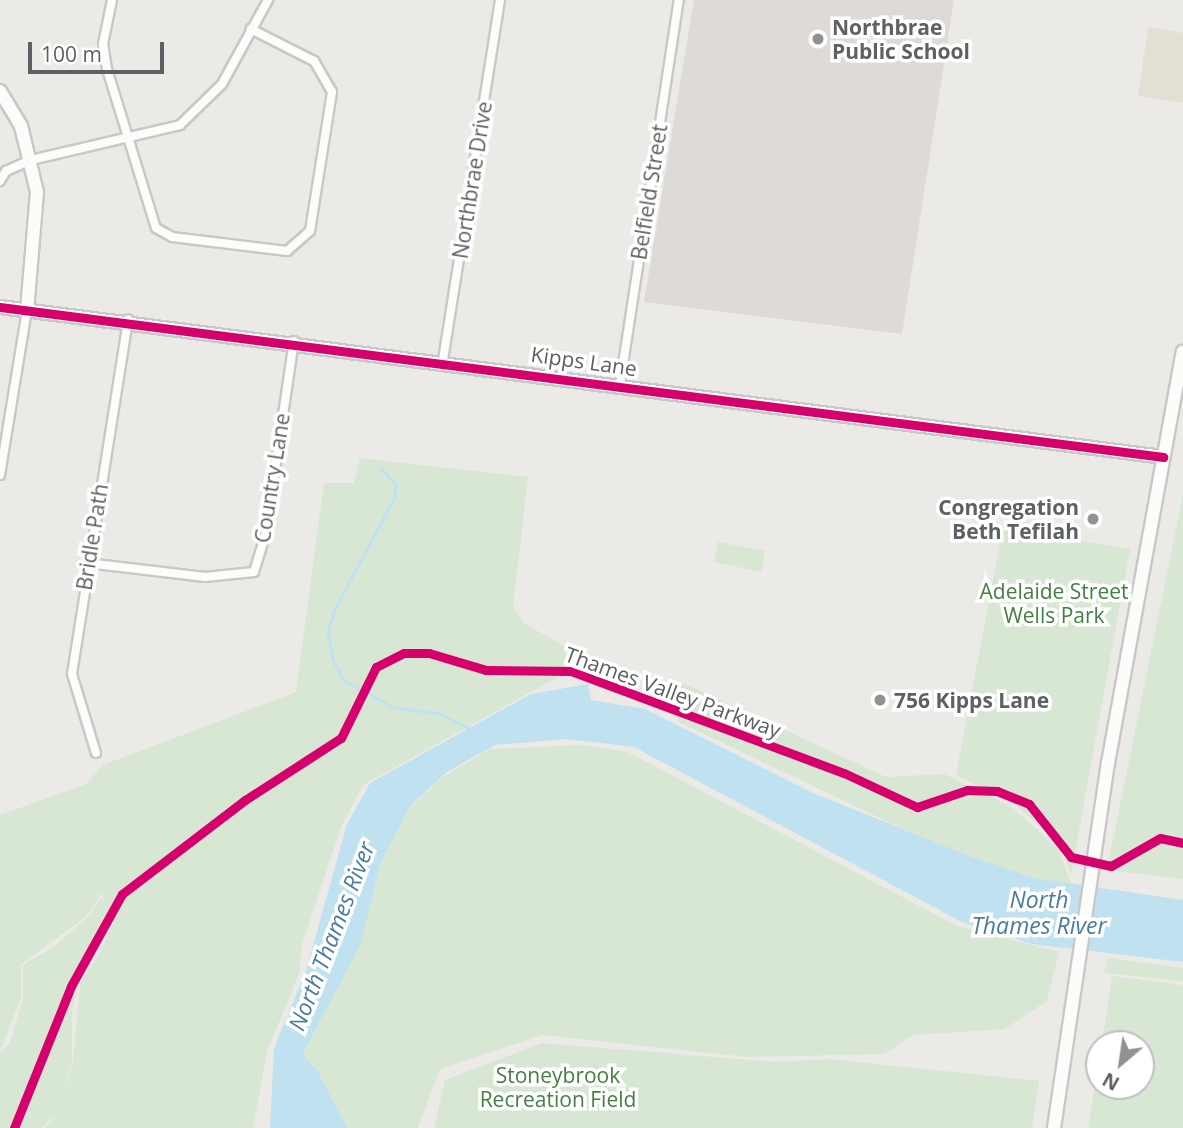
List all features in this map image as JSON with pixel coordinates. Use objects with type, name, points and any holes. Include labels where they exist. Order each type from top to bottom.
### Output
[{"type":"street","points":[[112,0],[103,44],[125,139],[156,228],[172,237],[287,251],[303,242],[310,231],[332,92],[314,61],[251,29]]},
{"type":"street","points":[[0,181],[6,171],[32,160],[180,125],[205,106],[268,0]]},
{"type":"street","name":"Northbrae Drive","points":[[443,360],[500,0]]},
{"type":"street","name":"Belfield Street","points":[[620,384],[679,0]]},
{"type":"street","points":[[0,91],[32,160],[37,223],[27,310],[0,475]]},
{"type":"street","name":"Kipps Lane","points":[[0,307],[128,319],[1163,457]]},
{"type":"street","name":"Bridle Path","points":[[96,753],[72,680],[87,563],[128,319]]},
{"type":"street","name":"Country Lane","points":[[87,563],[205,577],[254,572],[265,537],[294,341]]},
{"type":"street","points":[[1054,1128],[1097,841],[1183,352]]},
{"type":"shaded area","points":[[694,0],[954,0],[902,334],[644,302]]},
{"type":"shaded area","points":[[1148,27],[1183,33],[1183,103],[1138,96]]},
{"type":"green space","points":[[360,458],[528,477],[513,607],[524,623],[567,648],[565,673],[363,785],[341,827],[302,945],[299,974],[267,1051],[253,1128],[45,1128],[57,1115],[73,1061],[80,984],[98,955],[113,919],[79,983],[72,1010],[72,1062],[57,1114],[42,1128],[0,1128],[0,1053],[10,1043],[23,998],[23,965],[55,946],[88,917],[101,898],[106,902],[101,893],[87,916],[21,964],[21,998],[0,1051],[0,815],[86,784],[103,765],[296,692],[324,483],[354,483]]},
{"type":"green space","points":[[1183,494],[1183,879],[1107,870]]},
{"type":"green space","name":"Adelaide Street Wells Park","points":[[1003,528],[1130,549],[1071,875],[1061,846],[1016,805],[956,775]]},
{"type":"green space","points":[[718,542],[765,551],[761,572],[714,562]]},
{"type":"green space","points":[[681,682],[886,777],[944,774],[1013,808],[1059,850],[1073,889],[964,858],[679,722],[672,702]]},
{"type":"green space","points":[[583,745],[628,752],[957,926],[1059,952],[1047,1001],[1005,1029],[913,1035],[884,1054],[747,1057],[542,1035],[440,1069],[418,1128],[346,1128],[314,1064],[298,1058],[376,867],[407,810],[443,777],[490,749]]},
{"type":"green space","points":[[1108,958],[1183,968],[1183,981],[1104,973]]},
{"type":"green space","points":[[1112,976],[1183,985],[1183,1128],[1088,1128],[1093,1100],[1155,1100],[1155,1030],[1104,1030]]},
{"type":"green space","name":"Stoneybrook Recreation Field","points":[[542,1043],[776,1062],[829,1059],[1039,1081],[1032,1128],[434,1128],[445,1080]]},
{"type":"water","name":"North Thames River","points":[[588,684],[591,700],[645,709],[811,792],[969,856],[1034,878],[1183,900],[1183,962],[1032,944],[962,922],[634,747],[566,739],[495,745],[447,772],[410,806],[380,864],[361,944],[302,1055],[316,1068],[347,1128],[270,1128],[274,1048],[306,971],[347,824],[370,783],[531,694]]},
{"type":"waterway","points":[[380,468],[396,484],[395,497],[335,610],[328,631],[333,660],[344,680],[395,708],[439,713],[469,728]]},
{"type":"cycle path","points":[[0,307],[1163,457]]},
{"type":"cycle path","name":"Thames Valley Parkway","points":[[14,1128],[71,986],[122,894],[245,800],[341,738],[376,667],[404,653],[429,653],[486,670],[571,671],[844,773],[917,807],[967,790],[997,791],[1029,804],[1071,857],[1111,866],[1160,838],[1183,843]]},
{"type":"place","name":"Northbrae Public School","points":[[818,39]]},
{"type":"place","name":"Congregation Beth Tefilah","points":[[1093,519]]},
{"type":"place","name":"756 Kipps Lane","points":[[880,700]]}]
